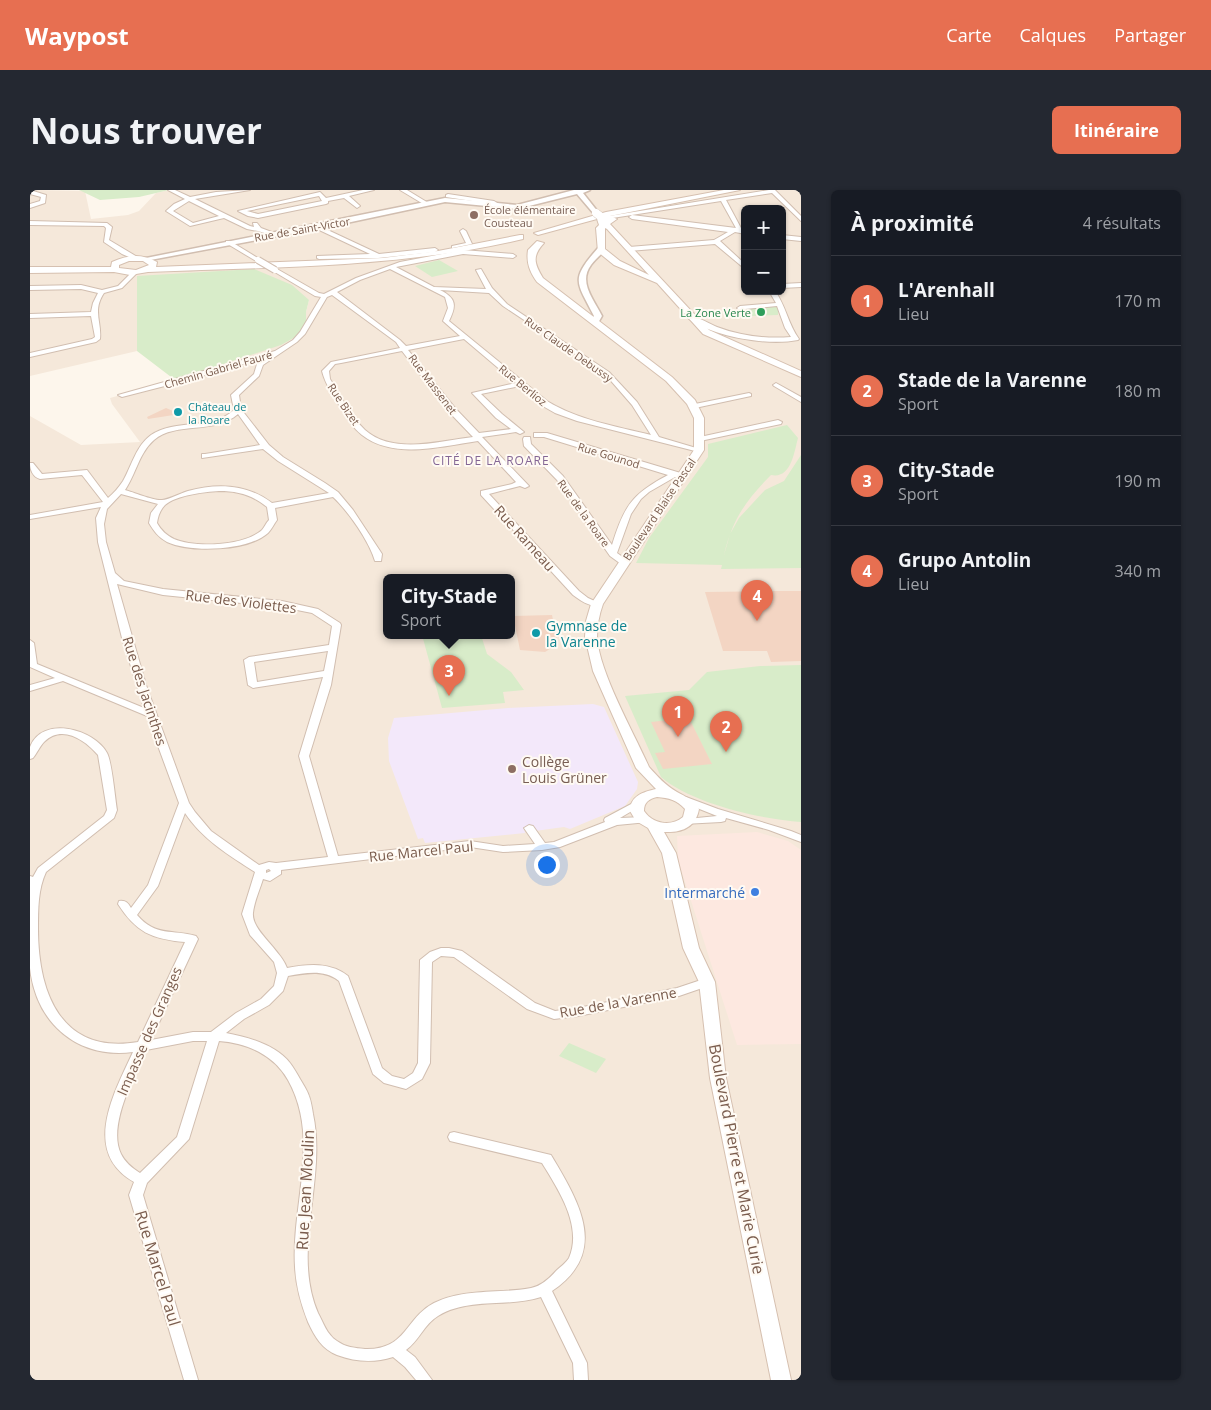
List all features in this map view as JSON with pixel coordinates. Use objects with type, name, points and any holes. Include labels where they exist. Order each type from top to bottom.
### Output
[{"type":"main road","points":[[523,240],[528,233],[538,233],[606,214],[736,190]]},
{"type":"main road","points":[[661,284],[617,263],[601,250],[600,228],[605,220],[691,318],[706,332],[801,374]]},
{"type":"main road","points":[[532,250],[552,232],[575,222]]},
{"type":"main road","points":[[538,233],[544,240]]},
{"type":"main road","points":[[30,270],[92,268],[119,263],[147,263],[169,270],[349,263],[438,253],[510,240],[544,240]]},
{"type":"main road","points":[[523,240],[532,250],[532,266],[540,280],[669,379],[695,406]]},
{"type":"main road","points":[[119,263],[135,272],[147,263]]},
{"type":"main road","name":"Boulevard Blaise Pascal","points":[[671,794],[653,780],[643,768],[593,654],[590,634],[591,621],[597,604],[677,476],[699,450],[700,417],[695,406]]},
{"type":"main road","name":"Boulevard Blaise Pascal","points":[[640,801],[643,768]]},
{"type":"main road","points":[[657,793],[671,794],[686,800],[693,813],[672,834],[669,853],[648,823],[638,815],[640,801],[657,793]]},
{"type":"main road","points":[[648,823],[663,828],[683,824]]},
{"type":"main road","name":"Boulevard Pierre et Marie Curie","points":[[669,853],[691,948],[707,982],[720,1086],[781,1380]]},
{"type":"street","points":[[171,190],[249,228],[260,229],[274,234]]},
{"type":"street","points":[[224,216],[192,225],[169,211],[177,204],[190,200],[247,190]]},
{"type":"street","points":[[325,200],[320,194],[241,211],[253,216],[326,202],[325,200],[372,190]]},
{"type":"street","points":[[403,190],[427,204]]},
{"type":"street","name":"Rue de Saint-Victor","points":[[147,263],[166,255],[317,227],[438,201],[453,200],[517,207],[587,190]]},
{"type":"street","points":[[578,191],[605,220],[624,214],[774,191],[801,219]]},
{"type":"street","points":[[30,192],[44,196],[43,202],[30,206]]},
{"type":"street","points":[[438,201],[449,193],[494,203],[499,206]]},
{"type":"street","points":[[345,196],[357,206]]},
{"type":"street","points":[[724,200],[740,231]]},
{"type":"street","points":[[624,214],[740,231]]},
{"type":"street","points":[[253,216],[253,223],[260,229]]},
{"type":"street","points":[[30,223],[105,224],[108,227],[106,241],[126,279]]},
{"type":"street","points":[[317,227],[378,256]]},
{"type":"street","points":[[319,257],[378,256],[469,244],[464,230]]},
{"type":"street","points":[[629,249],[716,241],[740,231]]},
{"type":"street","points":[[786,238],[801,240]]},
{"type":"street","points":[[716,241],[741,263]]},
{"type":"street","points":[[228,242],[317,295],[325,296]]},
{"type":"street","points":[[595,321],[598,316],[583,291],[581,282],[582,272],[601,250]]},
{"type":"street","name":"Chemin Gabriel Fauré","points":[[122,394],[186,379],[276,352],[295,341],[303,333],[325,296],[402,263],[463,252],[513,256]]},
{"type":"street","name":"Rue Berlioz","points":[[392,268],[447,296],[451,302],[452,309],[446,321],[544,403],[558,411],[580,419],[699,450]]},
{"type":"street","name":"Rue Claude Debussy","points":[[479,270],[491,291],[505,305],[619,384],[630,395],[656,438]]},
{"type":"street","points":[[30,288],[81,287],[102,292],[120,287],[135,272]]},
{"type":"street","points":[[786,286],[801,285]]},
{"type":"street","points":[[434,288],[491,291]]},
{"type":"street","points":[[30,356],[94,341],[98,338],[93,314],[95,304],[102,292]]},
{"type":"street","name":"Rue Massenet","points":[[332,292],[406,348],[452,410],[523,484]]},
{"type":"street","points":[[691,318],[734,336],[761,340],[796,339],[786,327],[781,304],[775,295]]},
{"type":"street","points":[[734,302],[748,316]]},
{"type":"street","points":[[740,308],[781,304]]},
{"type":"street","points":[[30,316],[93,314]]},
{"type":"street","name":"Rue Bizet","points":[[465,337],[340,361],[328,367],[325,372],[353,421],[374,440],[387,445],[400,446],[478,437]]},
{"type":"street","points":[[276,352],[260,364],[257,374],[235,395],[238,410],[245,416],[265,446],[335,494],[349,508],[378,554],[378,559]]},
{"type":"street","name":"Rue de la Roare","points":[[520,384],[476,393],[518,431],[518,436],[527,439],[527,444],[562,482],[616,558],[624,562]]},
{"type":"street","points":[[776,385],[801,400]]},
{"type":"street","points":[[695,406],[749,395]]},
{"type":"street","points":[[30,517],[93,508],[108,503],[120,491],[145,444],[157,435],[171,430],[216,422],[234,415],[238,410]]},
{"type":"street","points":[[700,439],[778,422]]},
{"type":"street","points":[[478,437],[518,431],[532,432],[536,435]]},
{"type":"street","points":[[527,439],[536,435]]},
{"type":"street","name":"Rue Gounod","points":[[536,435],[544,435],[677,476]]},
{"type":"street","points":[[205,456],[265,446]]},
{"type":"street","points":[[31,469],[40,477],[84,472],[108,503]]},
{"type":"street","name":"Boulevard Blaise Pascal","points":[[613,554],[625,516],[636,498],[651,486],[677,476]]},
{"type":"street","name":"Rue Rameau","points":[[523,484],[484,492],[576,593],[584,600],[597,604]]},
{"type":"street","points":[[218,489],[250,492],[263,498],[271,506],[275,519],[270,528],[244,542],[224,546],[196,547],[175,542],[160,534],[153,523],[155,514],[163,504],[193,491],[218,489]]},
{"type":"street","points":[[120,491],[163,504]]},
{"type":"street","points":[[271,506],[335,494]]},
{"type":"street","name":"Rue des Jacinthes","points":[[108,503],[100,516],[100,528],[110,574],[150,714],[184,803],[195,818],[226,849],[268,871]]},
{"type":"street","name":"Rue des Violettes","points":[[110,574],[121,583],[163,592],[282,604],[315,611],[337,625],[328,673],[304,756],[334,861]]},
{"type":"street","points":[[30,643],[32,664],[150,714]]},
{"type":"street","points":[[328,673],[252,685],[249,660],[334,647]]},
{"type":"street","points":[[30,688],[64,678]]},
{"type":"street","points":[[30,756],[43,738],[51,733],[73,731],[98,748],[103,754],[112,810],[109,818],[42,870],[33,881]]},
{"type":"street","points":[[686,800],[707,811],[776,829],[801,839]]},
{"type":"street","name":"Rue Marcel Paul","points":[[601,826],[640,801]]},
{"type":"street","points":[[131,916],[153,886],[184,803]]},
{"type":"street","points":[[683,824],[706,818],[736,819]]},
{"type":"street","name":"Rue Marcel Paul","points":[[283,973],[280,961],[249,924],[247,914],[254,894],[268,871],[297,865],[470,844],[503,849],[542,847],[556,844],[616,822],[648,823]]},
{"type":"street","points":[[529,828],[542,847]]},
{"type":"street","name":"Rue Jean Moulin","points":[[33,881],[31,921],[33,986],[65,1031],[92,1045],[120,1049],[214,1036],[234,1039],[264,1048],[286,1066],[302,1090],[309,1117],[310,1161],[302,1263],[304,1297],[313,1320],[327,1343],[343,1352],[366,1356],[394,1349]]},
{"type":"street","name":"Impasse des Granges","points":[[123,904],[135,922],[151,933],[192,939],[174,973],[119,1097],[111,1137],[114,1153],[125,1172],[141,1180]]},
{"type":"street","name":"Rue de la Varenne","points":[[283,973],[298,970],[326,969],[338,972],[344,979],[377,1071],[388,1080],[406,1084],[418,1076],[424,1063],[426,960],[436,952],[450,951],[458,954],[531,1006],[554,1015],[679,992],[707,982]]},
{"type":"street","points":[[141,1180],[183,1139],[214,1036],[240,1016],[265,1002],[279,988],[283,973]]},
{"type":"street","points":[[425,1380],[410,1362],[394,1349],[404,1344],[430,1313],[454,1302],[531,1294],[544,1289],[555,1282],[575,1260],[579,1233],[570,1200],[546,1159],[454,1137]]},
{"type":"street","name":"Rue Marcel Paul","points":[[141,1180],[136,1195],[191,1380]]},
{"type":"street","points":[[544,1289],[580,1363],[581,1380]]},
{"type":"shaded area","points":[[30,190],[85,191],[91,219],[128,215],[139,211],[156,193],[169,190],[801,190],[801,1380],[30,1380],[30,416],[81,445],[140,442],[112,404],[110,398],[175,380],[306,323],[309,300],[138,276],[137,351],[30,376]]},
{"type":"shaded area","name":"Collège Louis Grüner","points":[[593,704],[604,707],[638,782],[637,789],[625,806],[570,829],[564,827],[535,831],[533,828],[524,829],[525,833],[425,843],[423,838],[418,839],[389,761],[388,738],[394,718],[508,708]]},
{"type":"shaded area","points":[[757,832],[788,841],[801,850],[801,1044],[737,1045],[678,860],[677,836]]},
{"type":"green space","points":[[79,190],[169,190],[139,197],[100,200]]},
{"type":"green space","points":[[439,260],[458,271],[432,277],[415,266]]},
{"type":"green space","points":[[254,269],[292,285],[309,300],[306,312],[306,331],[281,345],[175,380],[137,351],[137,276]]},
{"type":"green space","name":"La Zone Verte","points":[[778,307],[778,315],[751,316],[743,308]]},
{"type":"green space","points":[[787,425],[798,438],[790,464],[783,473],[771,475],[754,493],[741,511],[731,533],[739,518],[765,490],[784,481],[801,455],[801,568],[721,569],[722,565],[636,563],[649,538],[708,457],[708,444]]},
{"type":"green space","points":[[423,639],[482,639],[487,654],[511,672],[524,690],[503,692],[505,703],[442,708]]},
{"type":"green space","points":[[801,665],[801,822],[747,814],[709,802],[675,787],[661,777],[625,696],[689,690],[707,672],[760,666]]},
{"type":"green space","points":[[569,1043],[606,1059],[596,1073],[559,1056]]},
{"type":"building","points":[[166,408],[180,414],[148,419],[147,417]]},
{"type":"building","points":[[801,591],[801,661],[771,662],[767,651],[723,651],[705,592]]},
{"type":"building","name":"Gymnase de la Varenne","points":[[552,615],[558,644],[545,652],[520,650],[515,616]]},
{"type":"building","points":[[689,718],[712,764],[663,769],[655,753],[665,752],[651,722]]},
{"type":"place","name":"École élémentaire Cousteau","points":[[474,215]]},
{"type":"place","name":"La Zone Verte","points":[[761,312]]},
{"type":"place","name":"Château de la Roare","points":[[178,412]]},
{"type":"place","name":"Grupo Antolin","points":[[757,621]]},
{"type":"place","name":"Gymnase de la Varenne","points":[[536,633]]},
{"type":"place","name":"City-Stade","points":[[449,696]]},
{"type":"place","name":"L'Arenhall","points":[[678,737]]},
{"type":"place","name":"Stade de la Varenne","points":[[726,752]]},
{"type":"place","name":"Collège Louis Grüner","points":[[512,769]]},
{"type":"place","name":"Intermarché","points":[[755,892]]},
{"type":"district","name":"CITÉ DE LA ROARE","points":[[491,460]]}]
